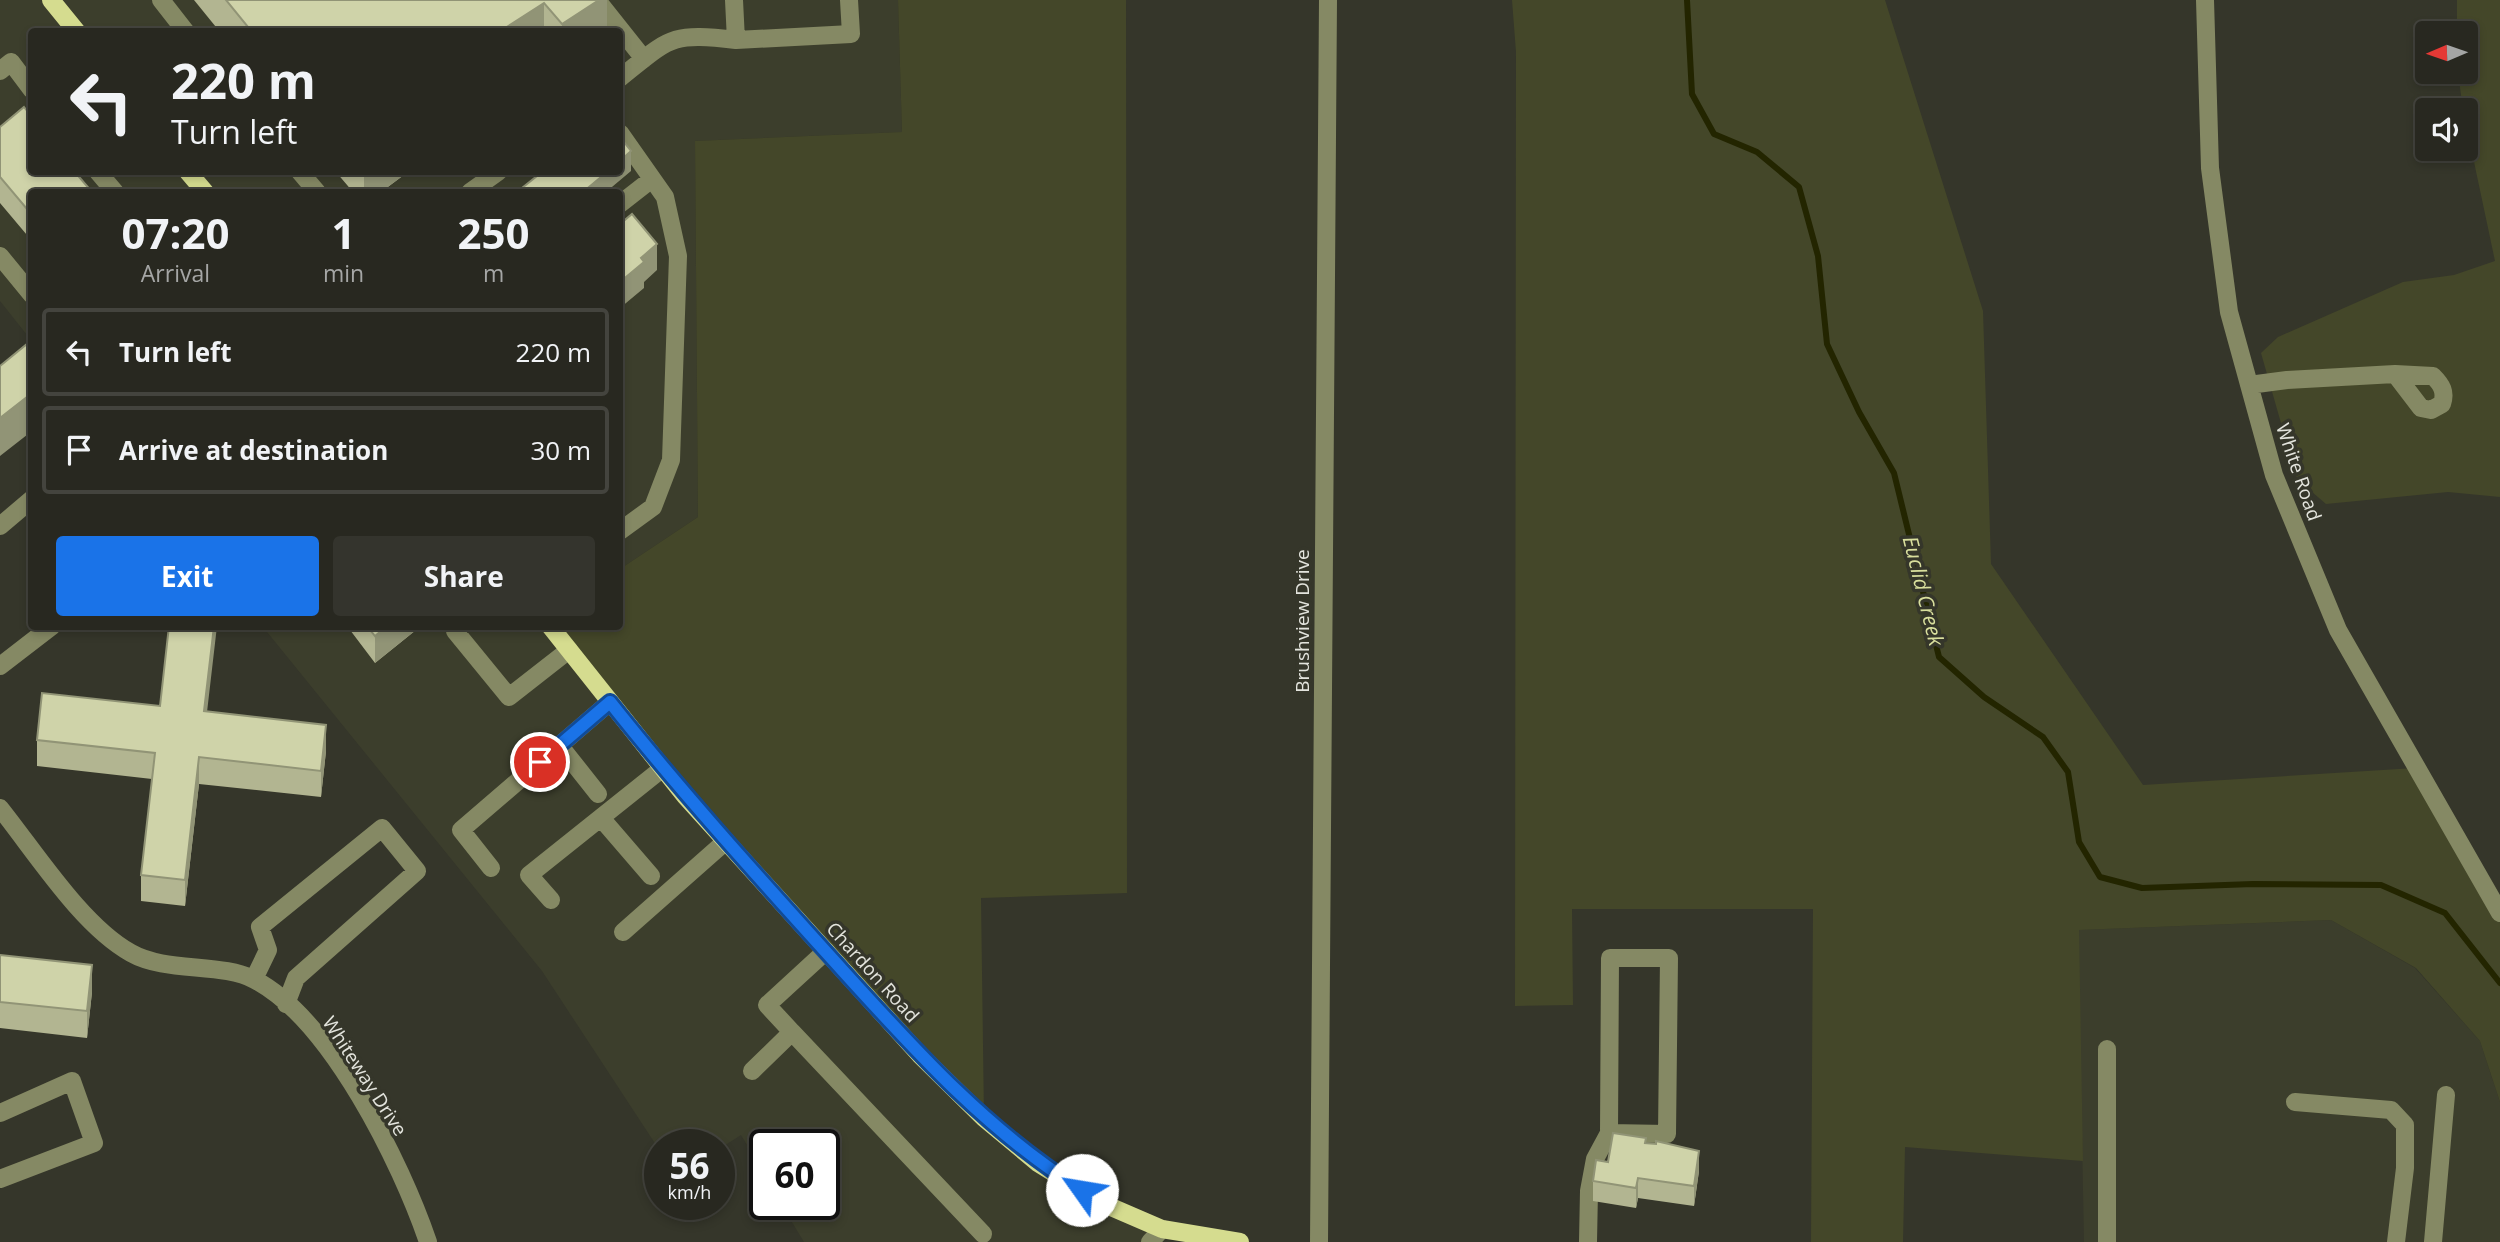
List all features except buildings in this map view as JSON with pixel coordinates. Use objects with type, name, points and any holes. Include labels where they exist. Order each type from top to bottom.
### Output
[{"type":"main road","points":[[51,0],[73,28]]},
{"type":"main road","points":[[191,175],[202,189]]},
{"type":"main road","name":"Chardon Road","points":[[553,630],[663,768],[726,841],[920,1055],[985,1118],[1038,1163],[1156,1235],[1240,1242]]},
{"type":"street","points":[[160,0],[183,28]]},
{"type":"street","points":[[597,0],[619,28]]},
{"type":"street","points":[[734,0],[736,40]]},
{"type":"street","points":[[623,76],[668,40],[694,35],[736,40],[851,34],[849,0]]},
{"type":"street","name":"Brushview Drive","points":[[1319,1242],[1328,0]]},
{"type":"street","name":"White Road","points":[[2205,0],[2210,168],[2229,312],[2274,475],[2338,630],[2500,913]]},
{"type":"street","points":[[623,33],[643,59]]},
{"type":"street","points":[[0,71],[12,62],[28,84]]},
{"type":"street","points":[[623,137],[665,198],[678,256],[671,460],[653,507],[623,529]]},
{"type":"street","points":[[101,175],[112,189]]},
{"type":"street","points":[[303,175],[314,189]]},
{"type":"street","points":[[474,189],[494,175]]},
{"type":"street","points":[[623,202],[652,179]]},
{"type":"street","points":[[0,256],[28,290]]},
{"type":"street","points":[[2249,385],[2395,373]]},
{"type":"street","points":[[0,526],[28,502]]},
{"type":"street","points":[[0,666],[47,630]]},
{"type":"street","points":[[456,630],[509,697],[569,650]]},
{"type":"street","points":[[491,868],[461,830],[610,702]]},
{"type":"street","points":[[560,746],[597,794]]},
{"type":"street","points":[[551,900],[529,875],[663,768]]},
{"type":"street","name":"Whiteway Drive","points":[[0,808],[99,931],[132,954],[162,964],[201,968],[254,979],[286,1004],[314,1032],[377,1126],[412,1197],[428,1242]]},
{"type":"street","points":[[601,818],[650,876]]},
{"type":"street","points":[[254,979],[268,950],[260,927],[382,828],[417,871],[296,978],[286,1004]]},
{"type":"street","points":[[623,932],[726,841]]},
{"type":"street","points":[[826,951],[767,1005],[983,1234]]},
{"type":"street","points":[[1588,1242],[1589,1191],[1595,1159],[1609,1133],[1610,958],[1669,958],[1667,1134],[1609,1133]]},
{"type":"street","points":[[752,1070],[792,1032]]},
{"type":"street","points":[[2106,1049],[2107,1242]]},
{"type":"street","points":[[0,1113],[72,1081],[94,1143],[0,1179]]},
{"type":"street","points":[[2433,1242],[2446,1095]]},
{"type":"street","points":[[2295,1102],[2391,1110],[2405,1125],[2405,1168],[2396,1242]]},
{"type":"shaded area","points":[[0,0],[898,0],[902,132],[695,141],[698,517],[623,567],[623,189],[28,189],[28,336],[0,301]]},
{"type":"shaded area","points":[[898,0],[1126,0],[1127,893],[981,898],[984,1118],[920,1055],[553,630],[623,630],[623,567],[698,517],[695,141],[902,132]]},
{"type":"shaded area","points":[[1512,0],[1885,0],[1983,311],[1991,564],[2143,785],[2415,768],[2500,913],[2500,1102],[2480,1041],[2416,968],[2331,920],[2079,930],[2083,1161],[1905,1147],[1903,1242],[1811,1242],[1813,909],[1572,909],[1573,1005],[1515,1006],[1516,52]]},
{"type":"shaded area","points":[[2457,0],[2500,0],[2500,497],[2448,492],[2326,504],[2297,479],[2261,353],[2278,337],[2403,282],[2454,275],[2495,261],[2474,161],[2478,161],[2478,98],[2461,98],[2460,84],[2478,84],[2478,21],[2457,21]]},
{"type":"shaded area","points":[[265,630],[552,630],[685,796],[1038,1163],[1162,1229],[1150,1242],[804,1242],[791,1220],[840,1220],[840,1129],[749,1129],[749,1148],[741,1135],[735,1139],[735,1129],[646,1129],[542,971]]},
{"type":"shaded area","points":[[2331,920],[2415,968],[2480,1041],[2500,1102],[2500,1242],[2084,1242],[2078,930]]},
{"type":"waterway","name":"Euclid Creek","points":[[1687,0],[1692,94],[1714,134],[1757,152],[1799,187],[1818,256],[1827,344],[1859,412],[1894,473],[1939,657],[1984,697],[2043,737],[2068,772],[2079,842],[2100,877],[2142,888],[2253,884],[2381,885],[2445,913],[2500,983]]},
{"type":"route","points":[[540,762],[610,702],[685,796],[920,1055],[985,1118],[1038,1163],[1082,1190]]}]
